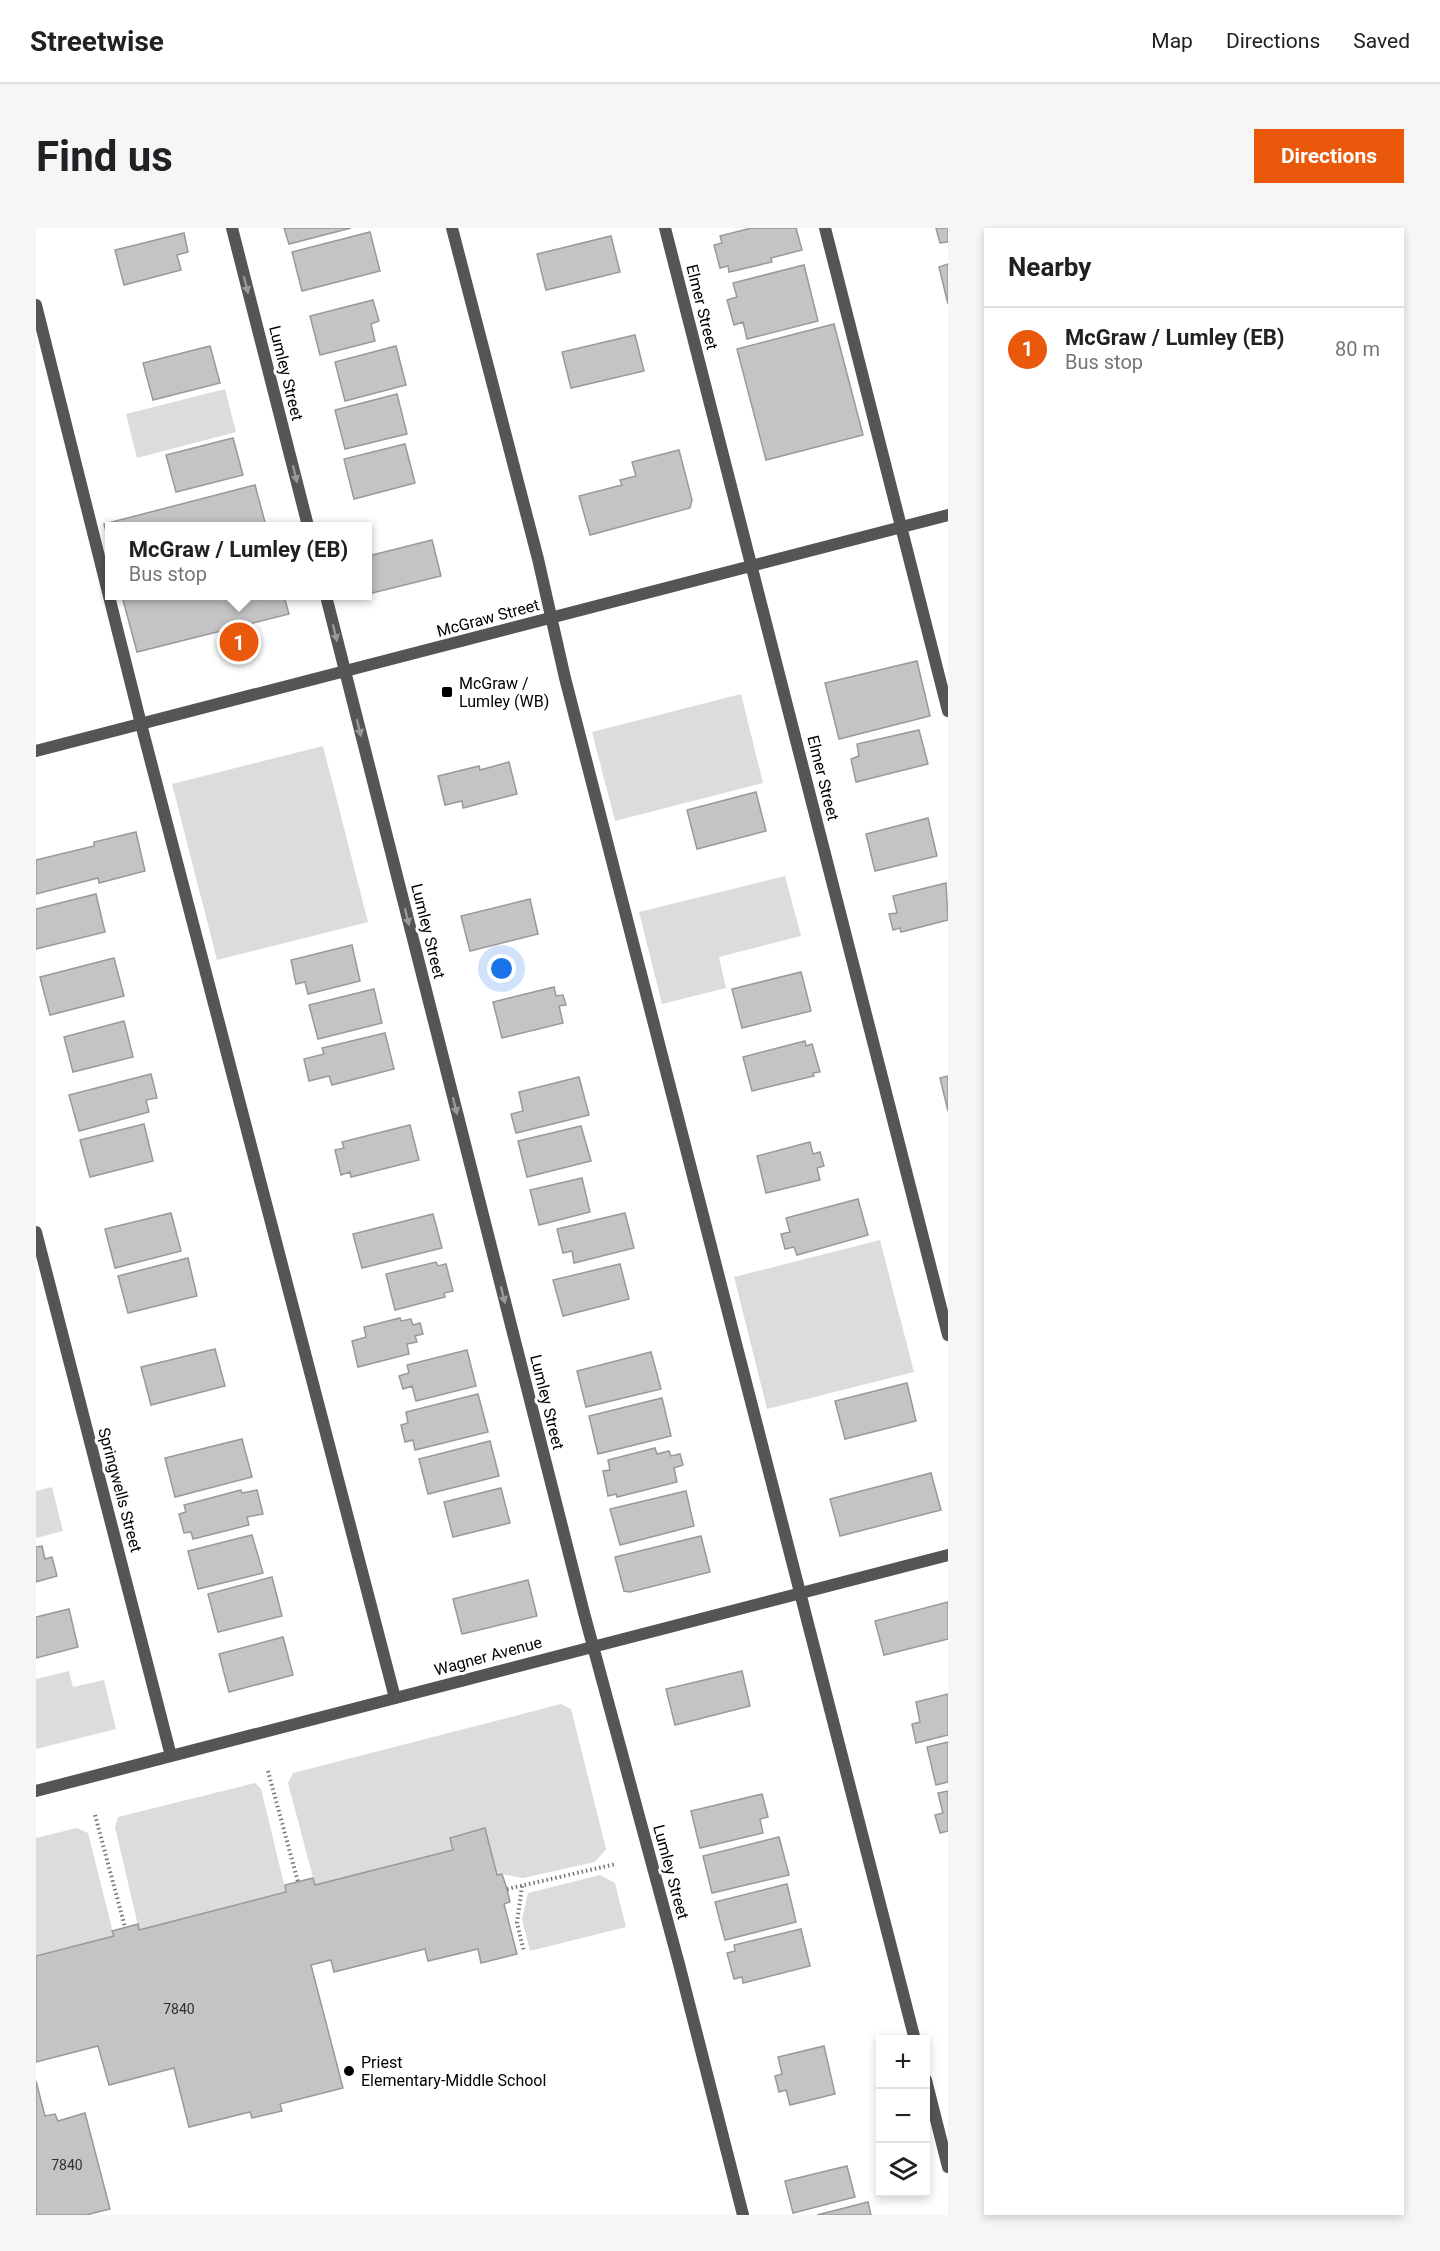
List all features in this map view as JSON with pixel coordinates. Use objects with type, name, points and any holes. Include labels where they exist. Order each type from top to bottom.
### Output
[{"type":"street","name":"Lumley Street","points":[[232,228],[307,522]]},
{"type":"street","points":[[452,228],[914,2035]]},
{"type":"street","name":"Elmer Street","points":[[665,228],[948,1335]]},
{"type":"street","points":[[825,228],[948,711]]},
{"type":"street","points":[[36,305],[105,580]]},
{"type":"street","name":"McGraw Street","points":[[36,751],[948,516]]},
{"type":"street","points":[[110,600],[394,1698]]},
{"type":"street","name":"Lumley Street","points":[[327,600],[592,1646],[680,1964],[742,2215]]},
{"type":"street","name":"Springwells Street","points":[[36,1232],[171,1756]]},
{"type":"street","name":"Wagner Avenue","points":[[36,1791],[948,1555]]},
{"type":"street","points":[[928,2089],[948,2167]]},
{"type":"path","points":[[268,1771],[298,1882]]},
{"type":"path","points":[[95,1815],[125,1927]]},
{"type":"path","points":[[507,1889],[616,1863]]},
{"type":"path","points":[[522,1886],[516,1923],[524,1952]]},
{"type":"shaded area","points":[[225,389],[236,432],[137,458],[126,414]]},
{"type":"shaded area","points":[[741,694],[763,783],[615,821],[592,732]]},
{"type":"shaded area","points":[[323,746],[368,922],[217,960],[172,784]]},
{"type":"shaded area","points":[[785,876],[801,936],[719,957],[726,988],[662,1004],[639,912]]},
{"type":"shaded area","points":[[880,1240],[914,1372],[767,1409],[734,1277]]},
{"type":"shaded area","points":[[52,1487],[63,1531],[36,1538],[36,1491]]},
{"type":"shaded area","points":[[69,1671],[73,1687],[104,1680],[116,1729],[36,1749],[36,1679]]},
{"type":"shaded area","points":[[561,1704],[571,1709],[606,1849],[595,1862],[523,1878],[497,1875],[485,1829],[451,1837],[453,1850],[315,1885],[288,1783],[293,1773]]},
{"type":"shaded area","points":[[255,1783],[261,1789],[286,1892],[139,1930],[115,1827],[118,1817]]},
{"type":"shaded area","points":[[77,1828],[88,1833],[114,1936],[36,1956],[36,1838]]},
{"type":"shaded area","points":[[600,1875],[615,1883],[626,1927],[530,1951],[522,1919],[528,1893]]},
{"type":"building","points":[[284,228],[351,228],[289,244]]},
{"type":"building","points":[[751,228],[796,228],[802,250],[771,258],[772,262],[729,272],[728,266],[720,268],[714,245],[722,243],[720,236]]},
{"type":"building","points":[[936,228],[948,228],[948,242],[940,243]]},
{"type":"building","points":[[370,232],[380,271],[302,291],[292,252]]},
{"type":"building","points":[[184,233],[188,252],[177,255],[181,270],[124,285],[115,250]]},
{"type":"building","points":[[611,236],[620,272],[546,290],[537,254]]},
{"type":"building","points":[[948,264],[948,304],[939,267]]},
{"type":"building","points":[[804,265],[818,321],[747,339],[743,322],[734,325],[727,300],[737,297],[733,283]]},
{"type":"building","points":[[373,300],[379,321],[371,324],[375,341],[320,355],[310,316]]},
{"type":"building","points":[[834,324],[863,435],[766,460],[737,349]]},
{"type":"building","points":[[635,335],[644,371],[571,388],[562,352]]},
{"type":"building","points":[[210,346],[220,383],[153,400],[143,363]]},
{"type":"building","points":[[396,346],[406,385],[345,401],[335,362]]},
{"type":"building","points":[[397,394],[407,434],[345,449],[335,410]]},
{"type":"building","points":[[233,438],[243,475],[176,492],[166,455]]},
{"type":"building","points":[[405,444],[415,483],[354,499],[344,459]]},
{"type":"building","points":[[679,450],[692,500],[690,508],[590,535],[579,496],[622,485],[620,480],[636,476],[632,462]]},
{"type":"building","points":[[255,485],[265,522],[112,522]]},
{"type":"building","points":[[432,540],[441,576],[372,593],[372,555]]},
{"type":"building","points":[[123,600],[285,600],[289,614],[137,652]]},
{"type":"building","points":[[917,661],[930,716],[839,739],[825,683]]},
{"type":"building","points":[[919,730],[928,764],[856,782],[851,759],[859,756],[857,744]]},
{"type":"building","points":[[509,762],[517,794],[463,808],[462,801],[445,805],[438,776],[479,766],[480,770]]},
{"type":"building","points":[[756,792],[766,831],[697,849],[687,810]]},
{"type":"building","points":[[928,818],[937,856],[875,871],[866,834]]},
{"type":"building","points":[[136,832],[145,871],[99,883],[98,878],[36,894],[36,860],[94,846],[94,842]]},
{"type":"building","points":[[946,883],[948,920],[901,932],[900,928],[893,930],[889,914],[897,913],[893,896]]},
{"type":"building","points":[[96,894],[105,932],[36,949],[36,909]]},
{"type":"building","points":[[530,899],[538,934],[470,951],[461,916]]},
{"type":"building","points":[[352,945],[360,981],[308,994],[305,982],[296,984],[291,960]]},
{"type":"building","points":[[114,958],[124,996],[50,1015],[40,977]]},
{"type":"building","points":[[801,972],[811,1011],[742,1028],[732,989]]},
{"type":"building","points":[[554,987],[556,996],[563,995],[566,1005],[559,1006],[563,1023],[502,1038],[493,1002]]},
{"type":"building","points":[[374,989],[382,1023],[318,1039],[309,1005]]},
{"type":"building","points":[[124,1021],[133,1057],[73,1072],[64,1037]]},
{"type":"building","points":[[385,1033],[394,1069],[332,1085],[329,1076],[309,1081],[304,1059],[324,1054],[322,1048]]},
{"type":"building","points":[[805,1041],[806,1046],[812,1044],[820,1072],[813,1073],[814,1076],[752,1091],[743,1057]]},
{"type":"building","points":[[151,1074],[157,1098],[146,1100],[149,1112],[79,1131],[69,1095]]},
{"type":"building","points":[[948,1076],[948,1111],[940,1078]]},
{"type":"building","points":[[579,1077],[589,1115],[516,1133],[511,1114],[523,1111],[519,1092]]},
{"type":"building","points":[[144,1124],[153,1161],[90,1177],[80,1140]]},
{"type":"building","points":[[410,1125],[419,1160],[351,1177],[350,1172],[341,1175],[335,1150],[344,1148],[342,1142]]},
{"type":"building","points":[[581,1126],[591,1161],[527,1177],[518,1141]]},
{"type":"building","points":[[810,1142],[813,1154],[820,1152],[824,1166],[817,1168],[820,1180],[766,1193],[757,1156]]},
{"type":"building","points":[[582,1178],[590,1212],[539,1225],[530,1190]]},
{"type":"building","points":[[858,1199],[868,1235],[797,1255],[794,1247],[785,1249],[781,1234],[790,1232],[786,1218]]},
{"type":"building","points":[[171,1213],[181,1251],[115,1268],[105,1229]]},
{"type":"building","points":[[625,1213],[634,1248],[574,1263],[572,1251],[563,1253],[557,1229]]},
{"type":"building","points":[[433,1214],[442,1248],[362,1268],[353,1234]]},
{"type":"building","points":[[188,1258],[197,1296],[128,1313],[118,1276]]},
{"type":"building","points":[[436,1262],[438,1266],[446,1264],[453,1291],[444,1293],[445,1297],[395,1310],[386,1274]]},
{"type":"building","points":[[620,1264],[629,1299],[563,1316],[553,1280]]},
{"type":"building","points":[[400,1318],[401,1321],[411,1319],[413,1325],[420,1323],[423,1334],[415,1336],[417,1342],[407,1344],[409,1354],[358,1367],[352,1341],[366,1337],[364,1327]]},
{"type":"building","points":[[215,1349],[225,1386],[151,1405],[141,1367]]},
{"type":"building","points":[[467,1350],[476,1386],[416,1401],[412,1386],[403,1389],[399,1376],[409,1373],[407,1365]]},
{"type":"building","points":[[651,1352],[661,1389],[586,1407],[577,1371]]},
{"type":"building","points":[[907,1383],[916,1421],[845,1439],[835,1401]]},
{"type":"building","points":[[478,1394],[488,1432],[415,1450],[413,1440],[405,1442],[401,1425],[408,1423],[406,1412]]},
{"type":"building","points":[[662,1398],[671,1436],[598,1454],[589,1416]]},
{"type":"building","points":[[242,1439],[252,1477],[175,1497],[165,1458]]},
{"type":"building","points":[[490,1441],[499,1476],[428,1494],[419,1459]]},
{"type":"building","points":[[655,1448],[657,1454],[669,1451],[671,1456],[680,1454],[683,1465],[674,1468],[677,1482],[617,1497],[616,1494],[608,1496],[603,1471],[610,1470],[608,1460]]},
{"type":"building","points":[[931,1473],[941,1510],[840,1536],[830,1499]]},
{"type":"building","points":[[501,1488],[510,1523],[453,1537],[444,1502]]},
{"type":"building","points":[[241,1490],[242,1493],[257,1490],[263,1514],[247,1517],[249,1525],[193,1539],[191,1532],[184,1533],[179,1514],[186,1512],[184,1505]]},
{"type":"building","points":[[686,1491],[694,1526],[620,1545],[610,1509]]},
{"type":"building","points":[[252,1535],[263,1573],[198,1589],[188,1551]]},
{"type":"building","points":[[701,1536],[710,1572],[630,1592],[624,1591],[615,1557]]},
{"type":"building","points":[[42,1546],[45,1559],[52,1557],[57,1576],[36,1582],[36,1547]]},
{"type":"building","points":[[272,1577],[282,1616],[218,1632],[208,1594]]},
{"type":"building","points":[[528,1580],[537,1616],[462,1634],[453,1599]]},
{"type":"building","points":[[948,1602],[948,1639],[884,1655],[875,1621]]},
{"type":"building","points":[[69,1609],[78,1647],[36,1658],[36,1617]]},
{"type":"building","points":[[283,1637],[293,1675],[229,1692],[219,1654]]},
{"type":"building","points":[[742,1671],[750,1706],[675,1725],[666,1689]]},
{"type":"building","points":[[948,1694],[948,1735],[916,1743],[912,1724],[920,1722],[916,1702]]},
{"type":"building","points":[[948,1742],[948,1782],[936,1785],[927,1747]]},
{"type":"building","points":[[948,1791],[948,1831],[940,1833],[935,1815],[943,1813],[938,1793]]},
{"type":"building","points":[[762,1794],[768,1817],[760,1819],[763,1833],[700,1848],[691,1811]]},
{"type":"building","points":[[485,1828],[497,1875],[502,1874],[507,1889],[510,1902],[504,1904],[517,1954],[481,1963],[478,1949],[428,1961],[425,1949],[334,1972],[331,1960],[311,1965],[343,2088],[280,2104],[282,2111],[252,2118],[250,2112],[189,2127],[174,2068],[109,2085],[98,2046],[36,2062],[36,1956],[114,1936],[112,1931],[138,1924],[139,1930],[286,1892],[285,1885],[313,1878],[315,1885],[453,1850],[450,1838]]},
{"type":"building","points":[[779,1837],[789,1875],[712,1893],[703,1856]]},
{"type":"building","points":[[787,1884],[796,1922],[725,1940],[715,1902]]},
{"type":"building","points":[[801,1929],[810,1966],[743,1983],[742,1977],[734,1979],[727,1953],[735,1951],[734,1945]]},
{"type":"building","points":[[824,2046],[835,2094],[790,2105],[786,2090],[779,2092],[775,2076],[782,2074],[778,2057]]},
{"type":"building","points":[[36,2081],[45,2116],[55,2114],[58,2121],[85,2113],[110,2209],[86,2215],[36,2215]]},
{"type":"building","points":[[847,2166],[855,2197],[793,2213],[785,2181]]},
{"type":"building","points":[[868,2202],[871,2215],[817,2215]]},
{"type":"place","name":"McGraw / Lumley (EB)","points":[[239,642]]},
{"type":"place","name":"McGraw / Lumley (WB)","points":[[447,692]]},
{"type":"place","name":"Priest Elementary‑Middle School","points":[[349,2071]]}]
